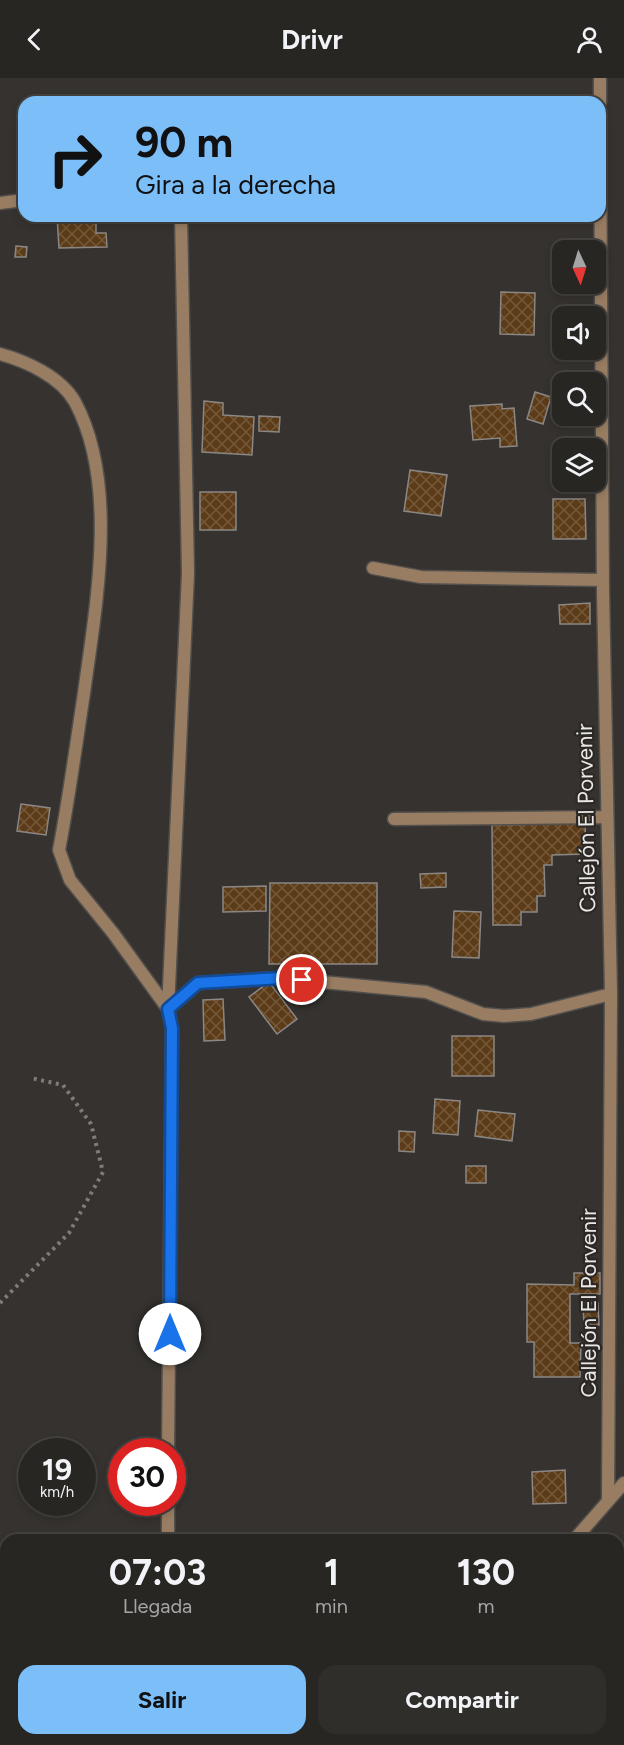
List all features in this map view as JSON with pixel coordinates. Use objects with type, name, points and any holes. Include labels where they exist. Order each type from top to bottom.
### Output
[{"type":"street","points":[[600,78],[600,96]]},
{"type":"street","points":[[0,203],[18,201]]},
{"type":"street","points":[[168,1438],[172,1028],[168,1009],[188,573],[181,222]]},
{"type":"street","name":"Callejón El Porvenir","points":[[601,222],[603,580],[611,994],[608,1500]]},
{"type":"street","points":[[0,354],[19,359],[49,375],[74,400],[89,438],[97,480],[102,524],[97,603],[59,850],[70,880],[113,933],[168,1009]]},
{"type":"street","points":[[373,568],[421,577],[603,580]]},
{"type":"street","points":[[394,819],[607,817]]},
{"type":"street","points":[[168,1009],[198,983],[281,978],[426,992],[483,1014],[504,1016],[531,1014],[611,994]]},
{"type":"street","points":[[579,1534],[624,1483]]},
{"type":"street","points":[[168,1516],[168,1534]]},
{"type":"path","points":[[0,1303],[20,1286],[69,1233],[103,1172],[91,1124],[63,1085],[31,1078]]},
{"type":"building","points":[[57,222],[96,222],[96,233],[106,233],[107,247],[59,248]]},
{"type":"building","points":[[16,246],[27,247],[26,257],[15,257]]},
{"type":"building","points":[[501,292],[535,293],[534,335],[500,334]]},
{"type":"building","points":[[535,392],[551,397],[543,424],[527,419]]},
{"type":"building","points":[[204,401],[223,403],[223,415],[254,417],[252,455],[202,452]]},
{"type":"building","points":[[502,404],[502,409],[514,408],[517,446],[500,447],[500,438],[473,440],[470,406]]},
{"type":"building","points":[[259,416],[280,417],[279,432],[259,431]]},
{"type":"building","points":[[410,470],[447,475],[441,516],[404,511]]},
{"type":"building","points":[[200,492],[236,492],[236,530],[200,530]]},
{"type":"building","points":[[553,499],[585,499],[586,539],[553,539]]},
{"type":"building","points":[[590,603],[590,624],[560,624],[559,605]]},
{"type":"building","points":[[21,804],[50,808],[46,835],[17,831]]},
{"type":"building","points":[[585,823],[586,854],[552,855],[552,865],[544,865],[545,896],[537,896],[537,912],[521,912],[521,925],[493,925],[492,825]]},
{"type":"building","points":[[446,873],[446,887],[421,888],[420,874]]},
{"type":"building","points":[[270,883],[377,883],[377,964],[269,964]]},
{"type":"building","points":[[266,886],[266,911],[223,912],[223,887]]},
{"type":"building","points":[[454,911],[481,912],[479,958],[452,957]]},
{"type":"building","points":[[269,982],[297,1019],[277,1034],[249,997]]},
{"type":"building","points":[[223,999],[225,1040],[204,1041],[203,1000]]},
{"type":"building","points":[[452,1036],[494,1036],[494,1076],[452,1076]]},
{"type":"building","points":[[435,1099],[460,1101],[458,1135],[433,1133]]},
{"type":"building","points":[[478,1110],[515,1114],[512,1141],[475,1136]]},
{"type":"building","points":[[399,1131],[415,1132],[414,1152],[399,1151]]},
{"type":"building","points":[[466,1166],[486,1166],[486,1183],[466,1183]]},
{"type":"building","points":[[574,1273],[600,1273],[600,1294],[570,1294],[570,1343],[581,1343],[580,1377],[534,1377],[534,1342],[527,1342],[527,1284],[574,1285]]},
{"type":"building","points":[[583,1303],[598,1303],[599,1325],[584,1325]]},
{"type":"building","points":[[565,1470],[566,1503],[533,1504],[532,1472]]},
{"type":"route","points":[[170,1334],[172,1028],[168,1009],[198,983],[281,978],[302,980]]}]
